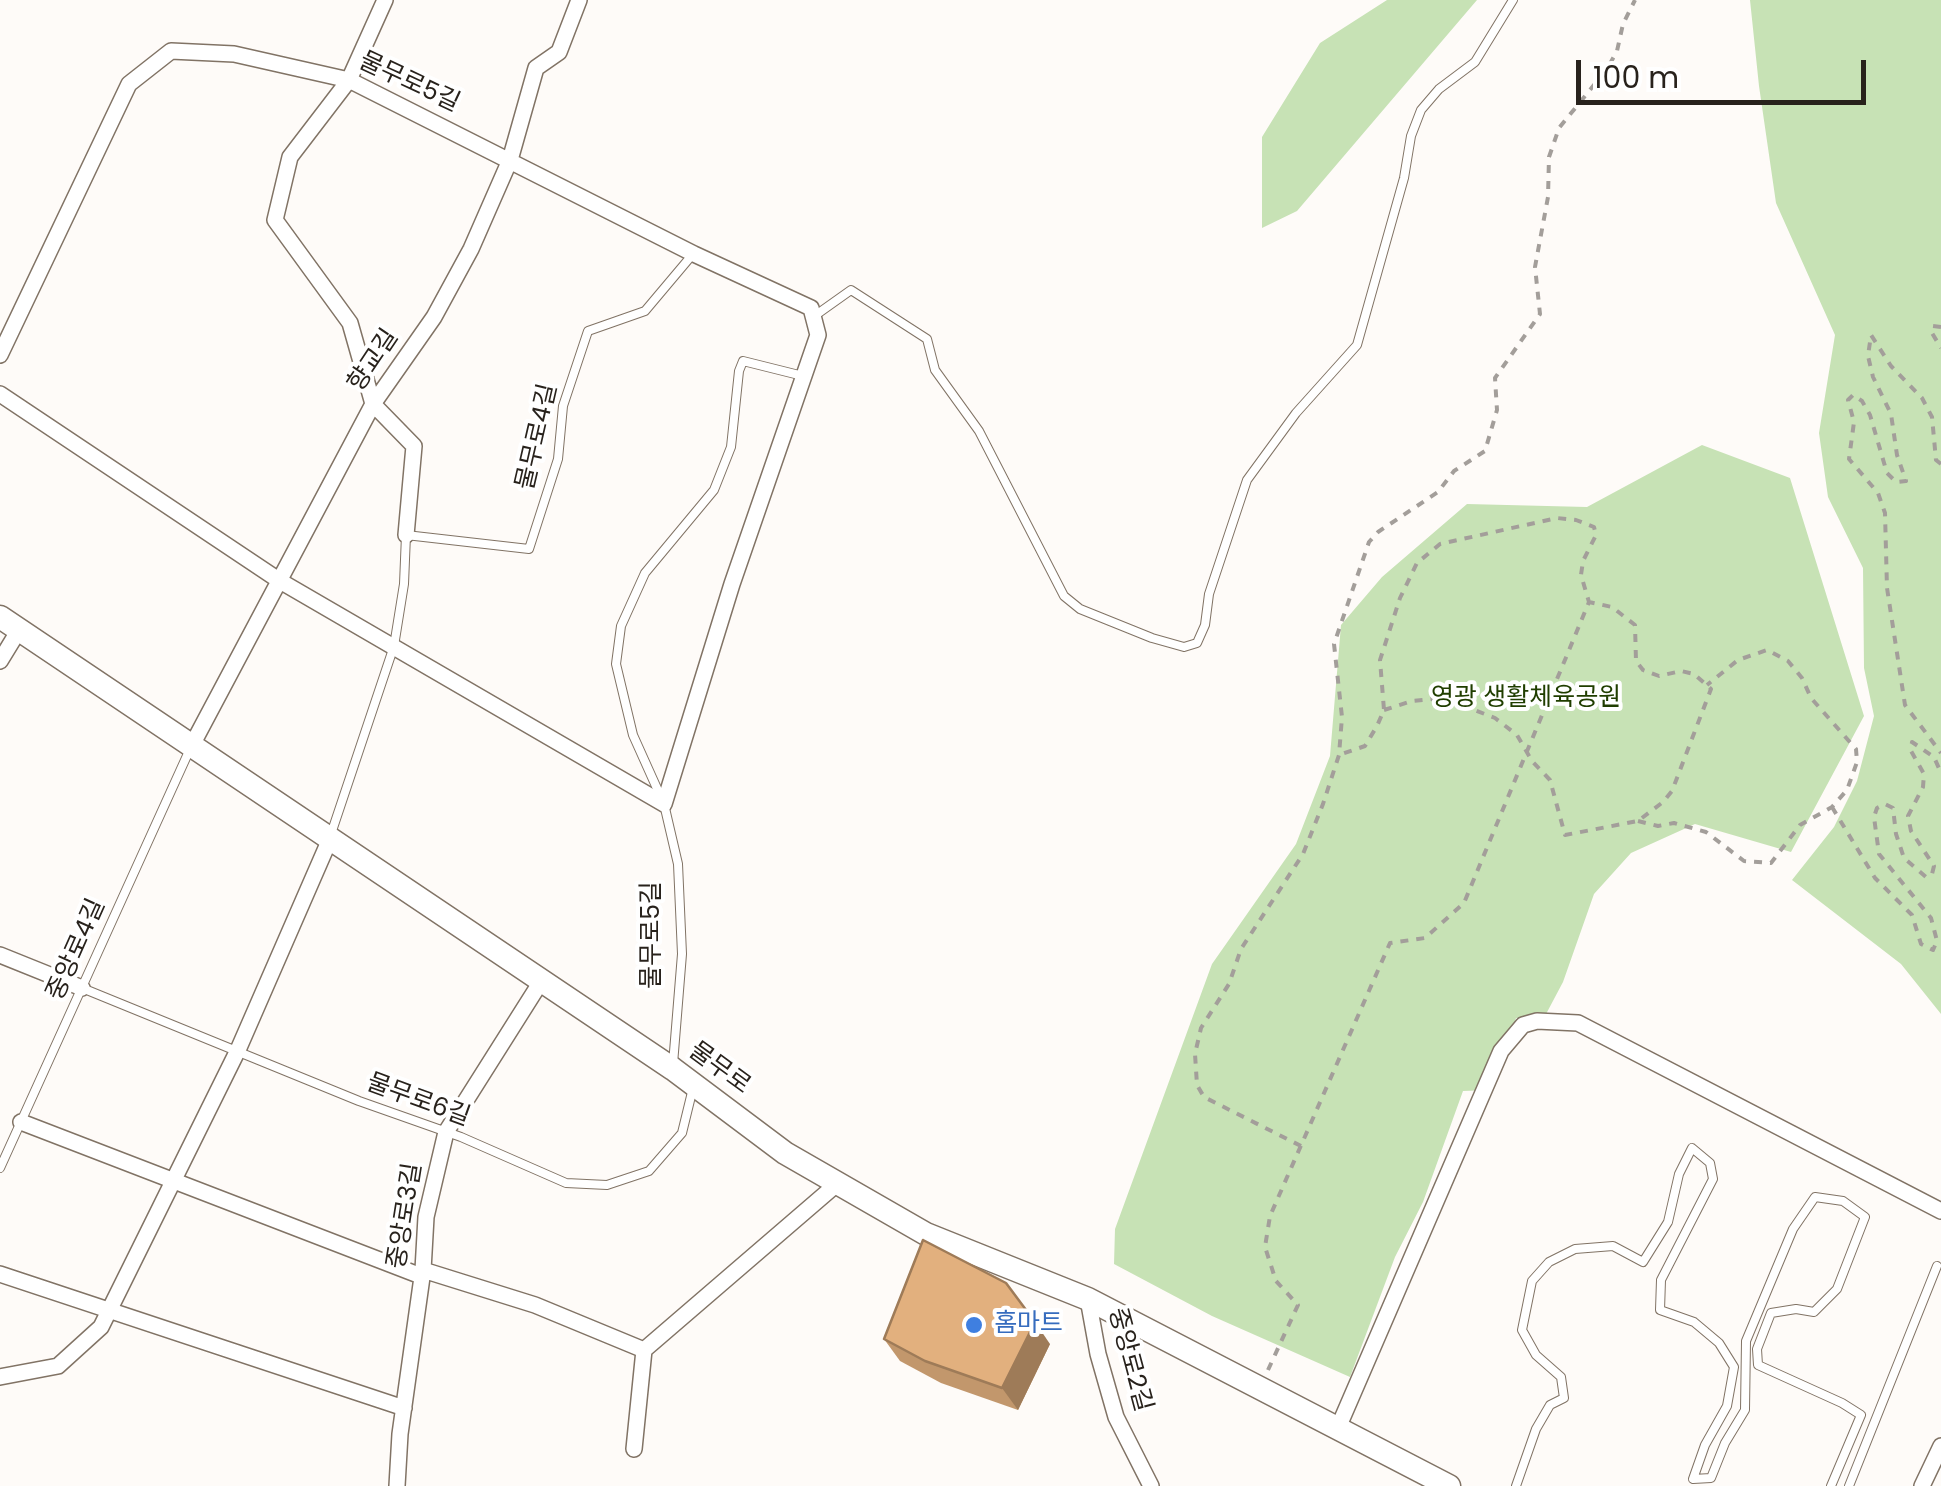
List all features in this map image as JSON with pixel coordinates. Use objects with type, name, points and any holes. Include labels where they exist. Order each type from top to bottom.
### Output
[{"type":"main road","name":"물무로","points":[[9,623],[694,1083],[786,1153],[926,1234],[1088,1299],[1449,1486]]},
{"type":"street","points":[[385,0],[349,80],[290,157],[275,220],[350,323],[373,404],[414,446],[406,535]]},
{"type":"street","name":"향교길","points":[[191,747],[373,404],[434,317],[471,248],[510,160],[536,68],[559,52],[580,0]]},
{"type":"street","name":"물무로5길","points":[[0,355],[129,84],[171,51],[234,54],[349,80],[694,254],[811,308],[813,317]]},
{"type":"street","points":[[0,394],[280,580],[664,804],[732,584],[806,376],[818,335],[813,317]]},
{"type":"street","points":[[0,661],[9,623]]},
{"type":"street","points":[[0,1378],[58,1366],[101,1327],[238,1050],[330,839]]},
{"type":"street","points":[[0,955],[82,988]]},
{"type":"street","name":"중앙로3길","points":[[396,1486],[426,1217],[446,1132],[542,980]]},
{"type":"street","points":[[1338,1428],[1501,1050],[1523,1025],[1537,1021],[1578,1022],[1941,1211]]},
{"type":"street","points":[[21,1122],[422,1273],[534,1305],[644,1350]]},
{"type":"street","points":[[634,1449],[644,1350],[838,1183]]},
{"type":"street","points":[[0,1274],[404,1408]]},
{"type":"street","name":"중앙로2길","points":[[1088,1299],[1116,1417],[1151,1486]]},
{"type":"street","points":[[1922,1486],[1941,1446]]},
{"type":"lane","points":[[813,317],[852,290],[927,339],[935,370],[978,431],[1064,596],[1080,609],[1152,638],[1184,647],[1198,644],[1209,594],[1247,480],[1296,413],[1357,345],[1404,178],[1411,136],[1422,110],[1439,89],[1476,62],[1513,0]]},
{"type":"lane","name":"물무로4길","points":[[406,535],[529,549],[558,460],[562,406],[588,332],[645,311],[694,254]]},
{"type":"lane","name":"물무로5길","points":[[673,1069],[682,954],[678,864],[664,804],[633,735],[616,664],[621,626],[645,573],[714,490],[731,447],[743,361],[806,376]]},
{"type":"lane","points":[[330,839],[394,646],[404,584],[406,535]]},
{"type":"lane","name":"중앙로4길","points":[[0,1168],[191,747]]},
{"type":"lane","name":"물무로6길","points":[[82,988],[566,1183],[607,1185],[648,1172],[682,1132],[694,1083]]},
{"type":"lane","points":[[1516,1486],[1536,1430],[1550,1405],[1564,1398],[1560,1377],[1536,1355],[1522,1330],[1532,1281],[1548,1262],[1575,1249],[1613,1246],[1643,1262],[1668,1222],[1679,1174],[1692,1148],[1710,1163],[1714,1179],[1661,1280],[1660,1310],[1694,1322],[1719,1343],[1734,1368],[1727,1406],[1692,1478],[1711,1478],[1745,1410],[1746,1341],[1793,1229],[1814,1198],[1842,1201],[1865,1217],[1837,1290],[1814,1312],[1770,1312],[1757,1349],[1758,1365],[1842,1402],[1861,1415],[1831,1486]]},
{"type":"lane","points":[[1850,1486],[1937,1266]]},
{"type":"path","points":[[1301,1146],[1204,1097],[1197,1084],[1195,1054],[1201,1028],[1229,984],[1240,949],[1303,854],[1339,755],[1342,717],[1334,644],[1370,542],[1378,532],[1438,492],[1454,471],[1485,452],[1498,410],[1496,378],[1532,331],[1540,314],[1535,267],[1548,197],[1549,157],[1560,128],[1617,51],[1635,0]]},
{"type":"path","points":[[1941,327],[1933,326],[1932,332],[1941,348]]},
{"type":"path","points":[[1941,464],[1936,460],[1932,417],[1922,398],[1892,366],[1871,335],[1868,356],[1873,377],[1890,414],[1906,480],[1896,482],[1888,473],[1870,415],[1853,395],[1848,400],[1854,422],[1848,459],[1878,493],[1885,513],[1890,616],[1905,705],[1941,753]]},
{"type":"path","points":[[1260,1388],[1298,1305],[1276,1281],[1265,1247],[1270,1216],[1390,944],[1425,938],[1464,902],[1589,602],[1581,575],[1583,561],[1596,536],[1594,528],[1576,520],[1557,518],[1440,544],[1417,563],[1380,660],[1384,710],[1365,746],[1339,755]]},
{"type":"path","points":[[1589,602],[1612,607],[1635,625],[1636,662],[1643,670],[1659,676],[1682,671],[1694,674],[1711,689],[1672,791],[1638,821]]},
{"type":"path","points":[[1384,710],[1412,701],[1454,702],[1495,718],[1517,735],[1532,761],[1550,780],[1565,835],[1638,821],[1658,826],[1674,824],[1706,832],[1744,861],[1770,864],[1800,824],[1832,807],[1847,790],[1854,776],[1856,750],[1810,698],[1802,678],[1788,662],[1767,650],[1738,660],[1706,685]]},
{"type":"path","points":[[1832,807],[1875,878],[1912,915],[1921,944],[1933,950],[1937,942],[1931,918],[1879,854],[1874,817],[1877,808],[1884,804],[1894,808],[1896,834],[1904,858],[1926,876],[1932,874],[1934,866],[1910,831],[1908,816],[1924,787],[1924,774],[1911,751],[1912,742],[1934,757],[1941,773]]},
{"type":"green space","points":[[1387,0],[1477,0],[1297,211],[1262,228],[1262,137],[1320,43]]},
{"type":"green space","points":[[1750,0],[1941,0],[1941,1014],[1901,964],[1792,880],[1834,827],[1857,781],[1874,716],[1864,668],[1863,568],[1828,497],[1819,433],[1835,335],[1776,203]]},
{"type":"green space","name":"영광 생활체육공원","points":[[1702,445],[1790,478],[1864,716],[1791,852],[1695,824],[1631,853],[1594,894],[1563,982],[1545,1016],[1516,1018],[1493,1090],[1463,1091],[1423,1202],[1395,1257],[1350,1377],[1212,1316],[1114,1264],[1115,1229],[1212,964],[1296,844],[1330,756],[1341,625],[1382,577],[1467,504],[1587,507]]},
{"type":"building","name":"홈마트","points":[[923,1240],[1006,1283],[1035,1322],[1002,1388],[925,1361],[884,1339]]},
{"type":"place","name":"홈마트","points":[[974,1325]]}]
